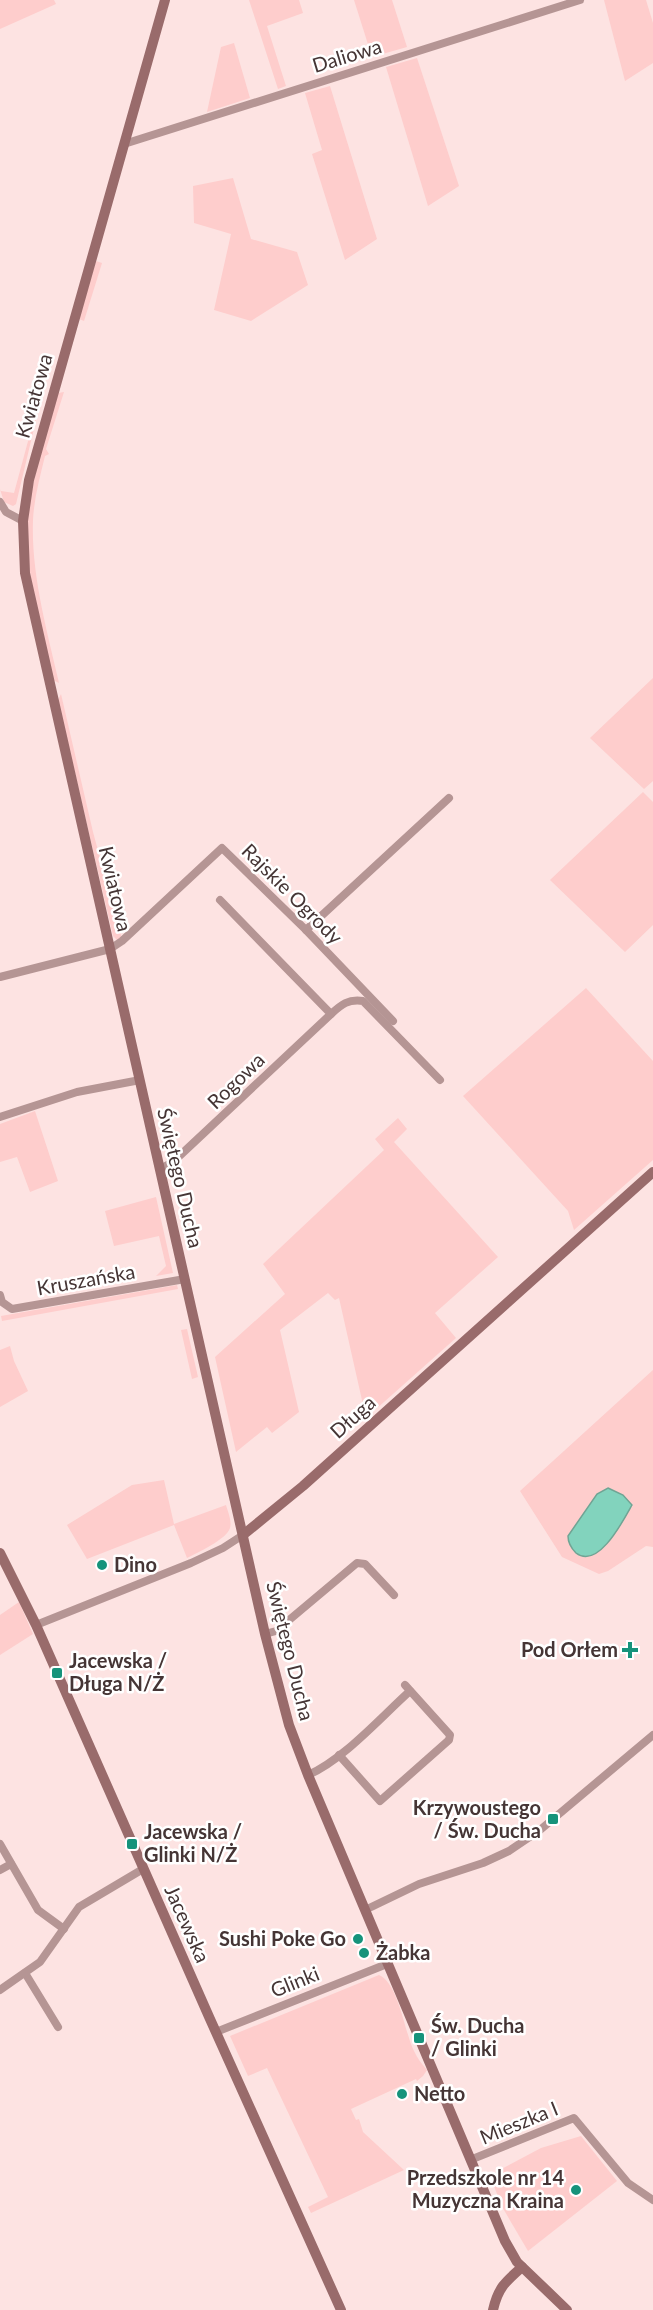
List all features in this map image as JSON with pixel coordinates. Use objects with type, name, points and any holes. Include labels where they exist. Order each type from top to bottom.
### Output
[{"type":"main road","name":"Kwiatowa","points":[[110,949],[29,591],[24,564],[23,521],[29,480],[165,0]]},
{"type":"main road","name":"Świętego Ducha","points":[[110,949],[265,1634],[289,1725],[387,1964],[505,2241],[515,2260],[567,2310]]},
{"type":"main road","name":"Długa","points":[[243,1535],[303,1486],[653,1173]]},
{"type":"main road","name":"Jacewska","points":[[0,1553],[36,1625],[341,2310]]},
{"type":"main road","points":[[493,2310],[503,2284],[522,2267]]},
{"type":"street","name":"Daliowa","points":[[124,144],[580,0]]},
{"type":"street","points":[[0,502],[6,512],[23,521]]},
{"type":"street","points":[[306,930],[449,798]]},
{"type":"street","name":"Rajskie Ogrody","points":[[110,949],[122,941],[222,848],[306,930],[393,1021]]},
{"type":"street","points":[[220,900],[331,1014]]},
{"type":"street","points":[[0,977],[110,949]]},
{"type":"street","name":"Rogowa","points":[[160,1169],[173,1162],[189,1148],[342,1003],[353,1000],[363,1001],[440,1080]]},
{"type":"street","points":[[0,1117],[77,1092],[140,1080]]},
{"type":"street","name":"Kruszańska","points":[[0,1295],[2,1302],[12,1309],[185,1279]]},
{"type":"street","name":"Długa","points":[[36,1625],[191,1563],[223,1548],[243,1535]]},
{"type":"street","points":[[265,1634],[276,1631],[357,1563],[365,1564],[394,1595]]},
{"type":"street","points":[[308,1775],[318,1771],[339,1755],[408,1688],[450,1735],[449,1740],[380,1802],[339,1755]]},
{"type":"street","points":[[365,1910],[419,1884],[483,1863],[509,1851],[540,1830],[653,1735]]},
{"type":"street","points":[[0,1844],[38,1910],[64,1929]]},
{"type":"street","points":[[0,1870],[11,1864]]},
{"type":"street","points":[[0,1990],[40,1962],[79,1907],[143,1869]]},
{"type":"street","name":"Glinki","points":[[216,2032],[387,1964]]},
{"type":"street","points":[[25,1973],[58,2027]]},
{"type":"street","name":"Mieszka I","points":[[470,2160],[574,2118],[628,2183],[653,2200]]},
{"type":"shaded area","points":[[0,0],[54,0],[56,4],[0,29]]},
{"type":"shaded area","points":[[249,0],[299,0],[303,13],[267,26],[286,86],[278,89]]},
{"type":"shaded area","points":[[354,0],[392,0],[407,47],[372,57]]},
{"type":"shaded area","points":[[604,0],[646,0],[653,23],[653,63],[625,81]]},
{"type":"shaded area","points":[[234,43],[250,98],[207,112],[221,47]]},
{"type":"shaded area","points":[[417,58],[459,186],[428,206],[386,67]]},
{"type":"shaded area","points":[[330,86],[377,239],[345,260],[312,154],[322,150],[305,93]]},
{"type":"shaded area","points":[[233,178],[251,239],[297,252],[308,285],[251,321],[214,310],[231,234],[194,223],[193,186]]},
{"type":"shaded area","points":[[96,261],[102,263],[84,321],[79,319]]},
{"type":"shaded area","points":[[64,392],[46,449],[49,454],[45,456],[41,472],[33,520],[37,582],[59,683],[53,680],[39,620],[31,579],[27,538],[30,501],[36,470],[58,393]]},
{"type":"shaded area","points":[[34,419],[36,420],[16,504],[13,506],[4,502],[0,489],[14,493]]},
{"type":"shaded area","points":[[653,678],[653,781],[644,789],[590,738]]},
{"type":"shaded area","points":[[61,694],[93,832],[122,939],[117,940],[113,936],[58,700]]},
{"type":"shaded area","points":[[643,792],[653,802],[653,925],[625,952],[550,880]]},
{"type":"shaded area","points":[[586,988],[653,1061],[653,1160],[574,1230],[568,1211],[463,1096]]},
{"type":"shaded area","points":[[35,1111],[58,1181],[30,1192],[17,1157],[0,1162],[0,1124]]},
{"type":"shaded area","points":[[398,1118],[407,1129],[394,1142],[498,1257],[435,1313],[456,1338],[366,1418],[339,1298],[335,1300],[328,1293],[280,1330],[299,1412],[272,1433],[267,1427],[236,1452],[215,1357],[285,1294],[263,1264],[384,1150],[375,1139]]},
{"type":"shaded area","points":[[156,1197],[173,1273],[156,1276],[166,1266],[159,1236],[114,1246],[105,1211]]},
{"type":"shaded area","points":[[177,1285],[178,1289],[2,1321],[1,1316]]},
{"type":"shaded area","points":[[187,1329],[198,1377],[192,1379],[181,1330]]},
{"type":"shaded area","points":[[10,1346],[14,1361],[28,1391],[0,1407],[0,1350]]},
{"type":"shaded area","points":[[653,1370],[653,1547],[646,1546],[608,1571],[599,1574],[562,1557],[520,1491]]},
{"type":"shaded area","points":[[164,1480],[174,1524],[226,1505],[231,1522],[228,1532],[211,1545],[187,1558],[174,1525],[87,1559],[67,1525],[132,1485]]},
{"type":"shaded area","points":[[608,1488],[623,1495],[632,1505],[616,1532],[601,1550],[593,1555],[584,1556],[576,1553],[570,1545],[568,1536],[597,1494]]},
{"type":"shaded area","points":[[19,1602],[33,1634],[0,1655],[0,1615]]},
{"type":"shaded area","points":[[379,1975],[392,1988],[410,2042],[418,2059],[427,2070],[417,2081],[416,2079],[351,2109],[356,2120],[359,2119],[363,2132],[404,2170],[311,2213],[308,2207],[328,2197],[267,2068],[248,2076],[230,2036]]},
{"type":"shaded area","points":[[581,2136],[617,2181],[528,2251],[501,2205],[490,2175],[541,2148]]},
{"type":"place","name":"Dino","points":[[102,1565]]},
{"type":"place","name":"Pod Orłem","points":[[630,1650]]},
{"type":"place","name":"Jacewska / Długa N/Ż","points":[[57,1673]]},
{"type":"place","name":"Krzywoustego / Św. Ducha","points":[[553,1819]]},
{"type":"place","name":"Jacewska / Glinki N/Ż","points":[[132,1844]]},
{"type":"place","name":"Sushi Poke Go","points":[[358,1939]]},
{"type":"place","name":"Żabka","points":[[364,1953]]},
{"type":"place","name":"Św. Ducha / Glinki","points":[[419,2038]]},
{"type":"place","name":"Netto","points":[[402,2094]]},
{"type":"place","name":"Przedszkole nr 14 Muzyczna Kraina","points":[[576,2190]]}]
